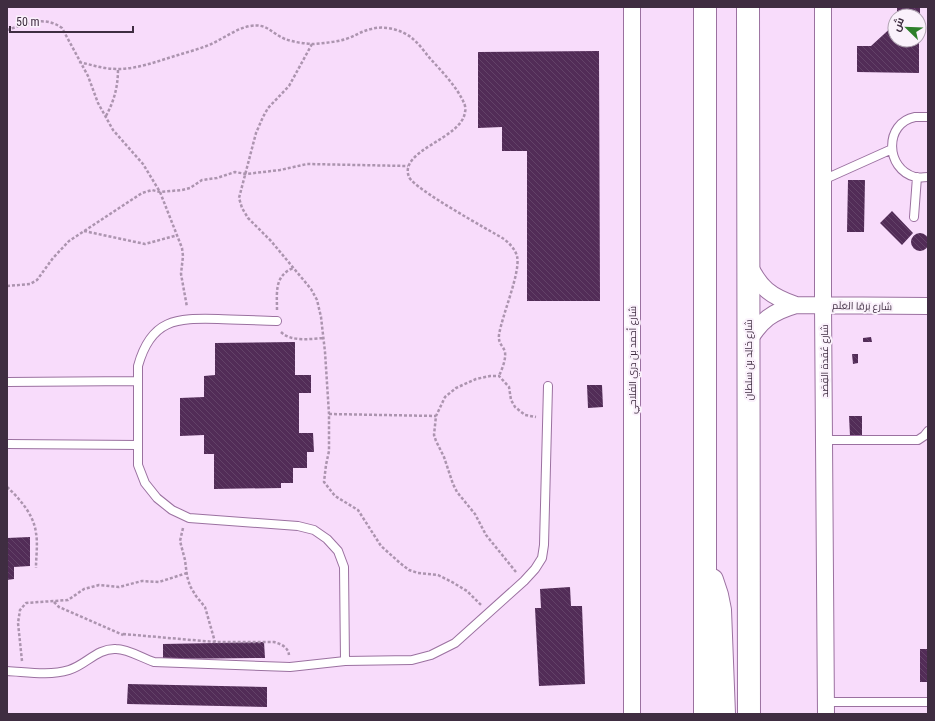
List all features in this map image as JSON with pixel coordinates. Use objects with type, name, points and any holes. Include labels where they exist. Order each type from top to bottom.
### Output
[{"type":"main road","points":[[705,7],[705,714]]},
{"type":"main road","name":"شارع خالِد بن سلطان","points":[[748,7],[749,714]]},
{"type":"main road","points":[[705,567],[712,580],[720,610],[724,714]]},
{"type":"street","name":"شارع أحمد بن دري الفلاحي","points":[[632,7],[632,714]]},
{"type":"street","name":"شارع عُقدة القِصَد","points":[[823,7],[823,305],[826,708]]},
{"type":"street","name":"شارع بَرقا العَلَم","points":[[748,263],[755,278],[767,290],[780,300],[796,305]]},
{"type":"street","name":"شارع بَرقا العَلَم","points":[[748,342],[756,328],[768,318],[781,309],[796,305],[928,306]]},
{"type":"lane","points":[[928,117],[914,118],[902,124],[894,135],[892,149],[895,162],[904,172],[917,177],[928,177]]},
{"type":"lane","points":[[823,180],[892,149]]},
{"type":"lane","points":[[914,217],[917,177]]},
{"type":"lane","points":[[277,321],[189,318],[175,321],[161,328],[150,338],[142,351],[138,366],[138,465],[145,483],[157,498],[172,510],[189,518],[298,526],[314,530],[328,539],[338,551],[344,567],[345,661]]},
{"type":"lane","points":[[7,382],[138,381]]},
{"type":"lane","points":[[7,671],[43,673],[70,670],[103,651],[116,649],[129,651],[140,658],[154,662],[290,667],[345,661],[412,660],[431,655],[455,643],[524,581],[535,569],[542,558],[544,545],[548,386]]},
{"type":"lane","points":[[824,440],[918,440],[928,431]]},
{"type":"lane","points":[[7,444],[138,445]]},
{"type":"lane","points":[[826,708],[928,702]]},
{"type":"path","points":[[7,30],[37,21],[47,20],[62,28],[79,62],[88,76],[105,117],[120,139],[143,164],[160,192],[182,248],[183,256],[181,274],[189,318]]},
{"type":"path","points":[[79,62],[100,68],[136,68],[207,46],[239,29],[252,26],[262,26],[270,29],[287,40],[312,44],[334,42],[372,28],[390,28],[403,32],[413,39],[449,80],[465,104],[465,114],[460,123],[451,132],[412,159],[408,166],[409,177],[416,185],[504,239],[513,248],[517,257],[517,269],[499,337],[500,344],[505,352],[500,376]]},
{"type":"path","points":[[312,44],[289,86],[268,108],[263,117],[256,133],[239,198],[242,208],[248,218],[271,241],[311,289],[318,300],[324,338],[329,414],[329,451],[324,482],[335,496],[358,510],[381,546],[409,570],[418,573],[438,575],[452,582],[467,592],[489,612]]},
{"type":"path","points":[[105,117],[112,105],[115,95],[118,80],[118,69]]},
{"type":"path","points":[[7,286],[24,286],[37,280],[53,258],[69,241],[142,193],[152,190],[160,192],[186,189],[202,180],[217,178],[235,172],[246,174],[280,170],[308,164],[408,166]]},
{"type":"path","points":[[84,231],[145,244],[178,235]]},
{"type":"path","points":[[293,268],[285,271],[279,281],[277,291],[278,329],[284,336],[299,339],[324,338]]},
{"type":"path","points":[[500,376],[490,376],[476,379],[456,388],[445,397],[436,416],[434,435],[457,492],[475,514],[486,535],[524,581]]},
{"type":"path","points":[[500,376],[509,387],[511,400],[515,407],[525,415],[548,417]]},
{"type":"path","points":[[329,414],[436,416]]},
{"type":"path","points":[[7,487],[21,502],[32,518],[36,533],[36,568]]},
{"type":"path","points":[[189,518],[182,529],[180,541],[190,586],[205,607],[215,642]]},
{"type":"path","points":[[23,672],[18,623],[20,610],[26,603],[68,600],[84,589],[99,585],[120,587],[142,581],[159,582],[187,574]]},
{"type":"path","points":[[53,602],[59,607],[123,634],[215,642],[274,642],[283,645],[289,652],[290,667]]},
{"type":"path","points":[[123,634],[140,658]]},
{"type":"building","points":[[887,31],[887,48],[919,48],[919,73],[857,72],[857,46],[871,46]]},
{"type":"building","points":[[599,51],[600,301],[527,301],[527,151],[502,151],[502,127],[478,128],[478,52]]},
{"type":"building","points":[[848,180],[865,180],[864,232],[847,232]]},
{"type":"building","points":[[892,211],[913,233],[902,245],[880,223]]},
{"type":"building","points":[[920,233],[926,236],[929,242],[926,248],[920,251],[914,248],[911,242],[914,236]]},
{"type":"building","points":[[871,337],[872,342],[863,342],[863,338]]},
{"type":"building","points":[[295,342],[295,375],[311,375],[311,393],[299,393],[299,433],[313,433],[314,452],[307,452],[307,468],[293,468],[293,483],[281,483],[281,488],[214,489],[214,454],[204,454],[204,435],[180,436],[180,398],[204,397],[204,376],[215,375],[215,343]]},
{"type":"building","points":[[852,354],[858,354],[858,363],[853,364]]},
{"type":"building","points":[[587,385],[602,385],[603,407],[588,408]]},
{"type":"building","points":[[849,416],[862,416],[862,436],[850,436]]},
{"type":"building","points":[[30,537],[30,566],[14,567],[14,579],[7,580],[7,538]]},
{"type":"building","points":[[570,587],[571,606],[582,606],[585,684],[539,686],[535,608],[541,608],[540,589]]},
{"type":"building","points":[[264,642],[265,658],[163,659],[163,644]]},
{"type":"building","points":[[920,649],[928,649],[928,682],[920,682]]},
{"type":"building","points":[[128,684],[267,687],[267,707],[127,704]]}]
